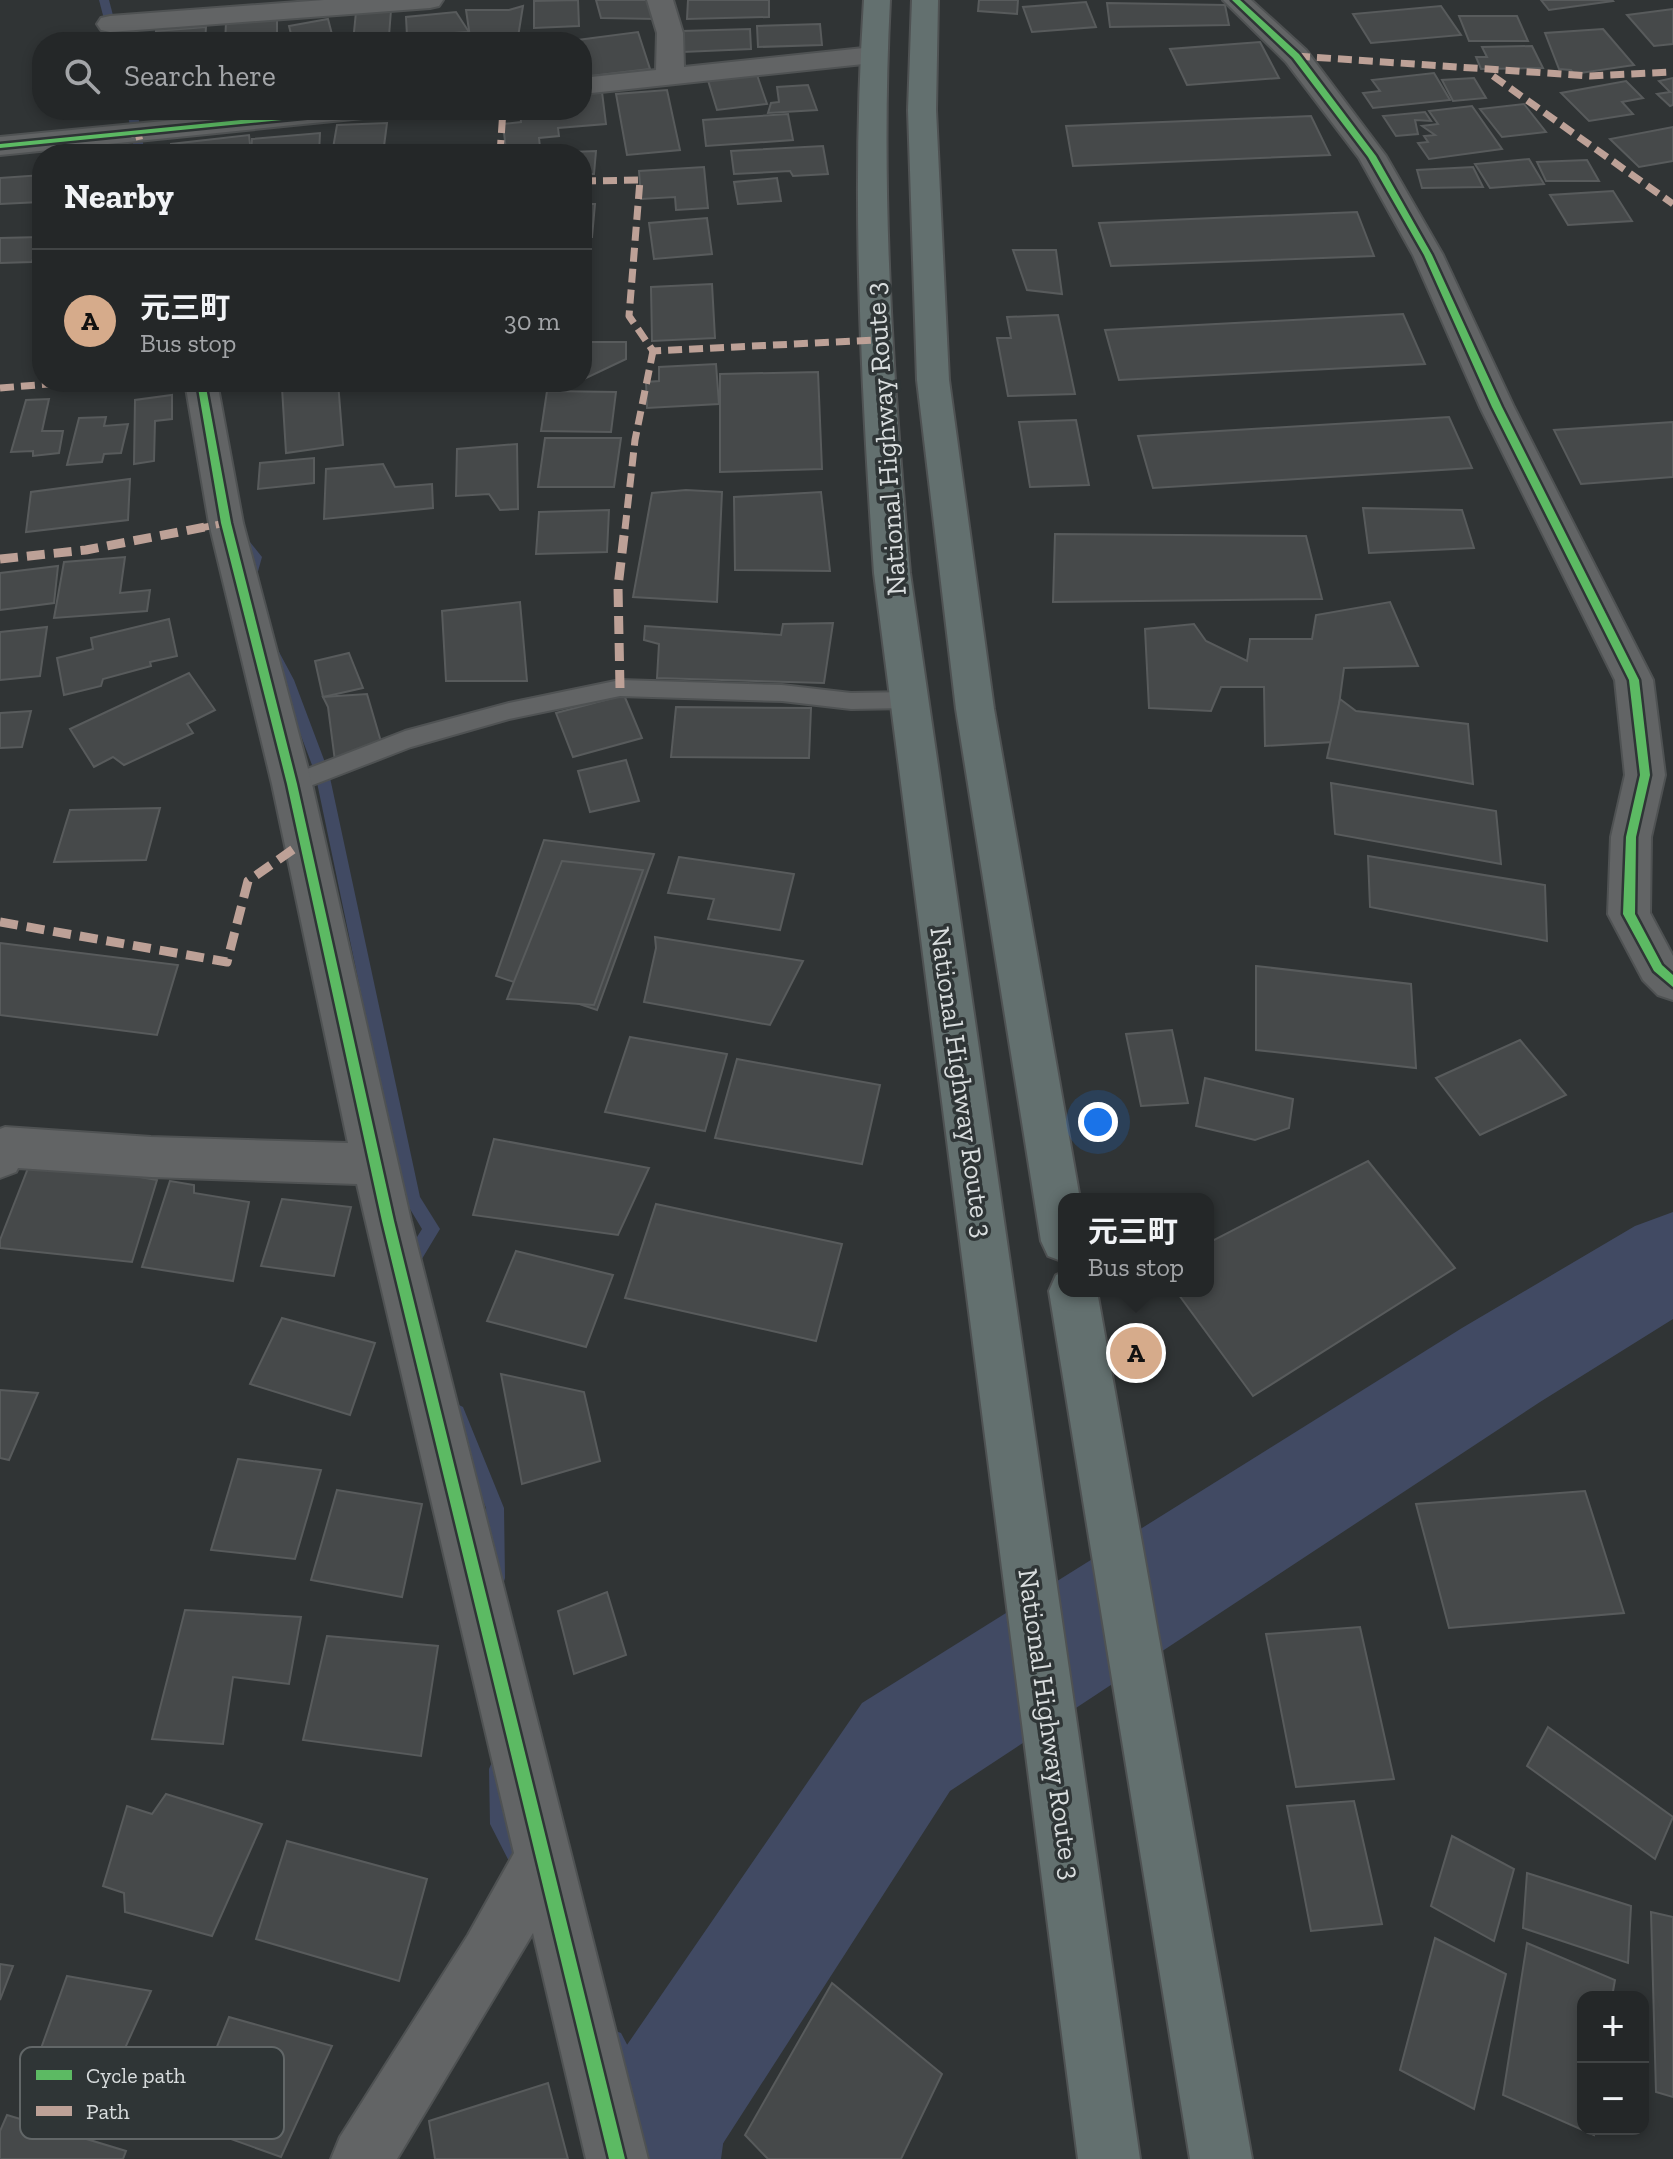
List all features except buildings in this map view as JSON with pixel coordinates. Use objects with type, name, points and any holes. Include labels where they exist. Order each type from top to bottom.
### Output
[{"type":"highway","name":"National Highway Route 3","points":[[877,0],[869,172],[878,385],[892,573],[1109,2159]]},
{"type":"highway","name":"National Highway Route 3","points":[[925,0],[922,110],[933,380],[975,709],[1058,1205]]},
{"type":"highway","points":[[1074,1297],[1221,2159]]},
{"type":"street","points":[[110,22],[430,0]]},
{"type":"street","points":[[660,0],[670,33],[670,76]]},
{"type":"street","points":[[1236,0],[1296,56],[1372,156],[1428,255],[1497,407],[1634,680],[1645,775],[1631,837],[1629,914],[1658,968],[1673,982]]},
{"type":"street","points":[[592,85],[873,55]]},
{"type":"street","points":[[0,146],[260,120]]},
{"type":"street","points":[[203,392],[226,523],[292,784],[375,1164],[617,2159]]},
{"type":"street","points":[[0,1158],[5,1147],[151,1157],[375,1164]]},
{"type":"street","points":[[362,2159],[489,1956],[543,1857]]},
{"type":"lane","points":[[292,784],[420,736],[509,711],[620,688],[782,693],[851,701],[910,700]]},
{"type":"waterway","points":[[104,0],[112,32]]},
{"type":"waterway","points":[[134,120],[138,144]]},
{"type":"waterway","points":[[236,534],[256,557],[248,582]]},
{"type":"waterway","points":[[273,653],[287,680],[322,773],[412,1199],[432,1229],[408,1266]]},
{"type":"waterway","points":[[656,2123],[906,1747],[1501,1365],[1673,1261]]},
{"type":"waterway","points":[[457,1413],[495,1508],[496,1578]]},
{"type":"waterway","points":[[499,1769],[500,1824],[523,1868]]},
{"type":"waterway","points":[[613,2041],[656,2123],[729,2020],[710,2159]]},
{"type":"marked path","points":[[1296,56],[1590,76],[1673,72]]},
{"type":"marked path","points":[[1493,76],[1673,204]]},
{"type":"marked path","points":[[501,144],[502,120]]},
{"type":"marked path","points":[[131,134],[138,133],[141,144]]},
{"type":"marked path","points":[[592,181],[640,180],[629,316],[653,351],[876,340]]},
{"type":"marked path","points":[[620,688],[618,587],[635,440],[653,351]]},
{"type":"marked path","points":[[0,388],[32,385]]},
{"type":"marked path","points":[[0,559],[86,550],[226,523]]},
{"type":"marked path","points":[[0,922],[227,962],[248,881],[305,841]]},
{"type":"cycle path","points":[[1236,0],[1296,56],[1372,156],[1428,255],[1497,407],[1634,680],[1645,775],[1631,837],[1629,914],[1658,968],[1673,982]]},
{"type":"cycle path","points":[[0,146],[262,120]]},
{"type":"cycle path","points":[[203,392],[226,523],[292,784],[388,1221],[617,2159]]},
{"type":"place","name":"元三町","points":[[1136,1353]]}]
